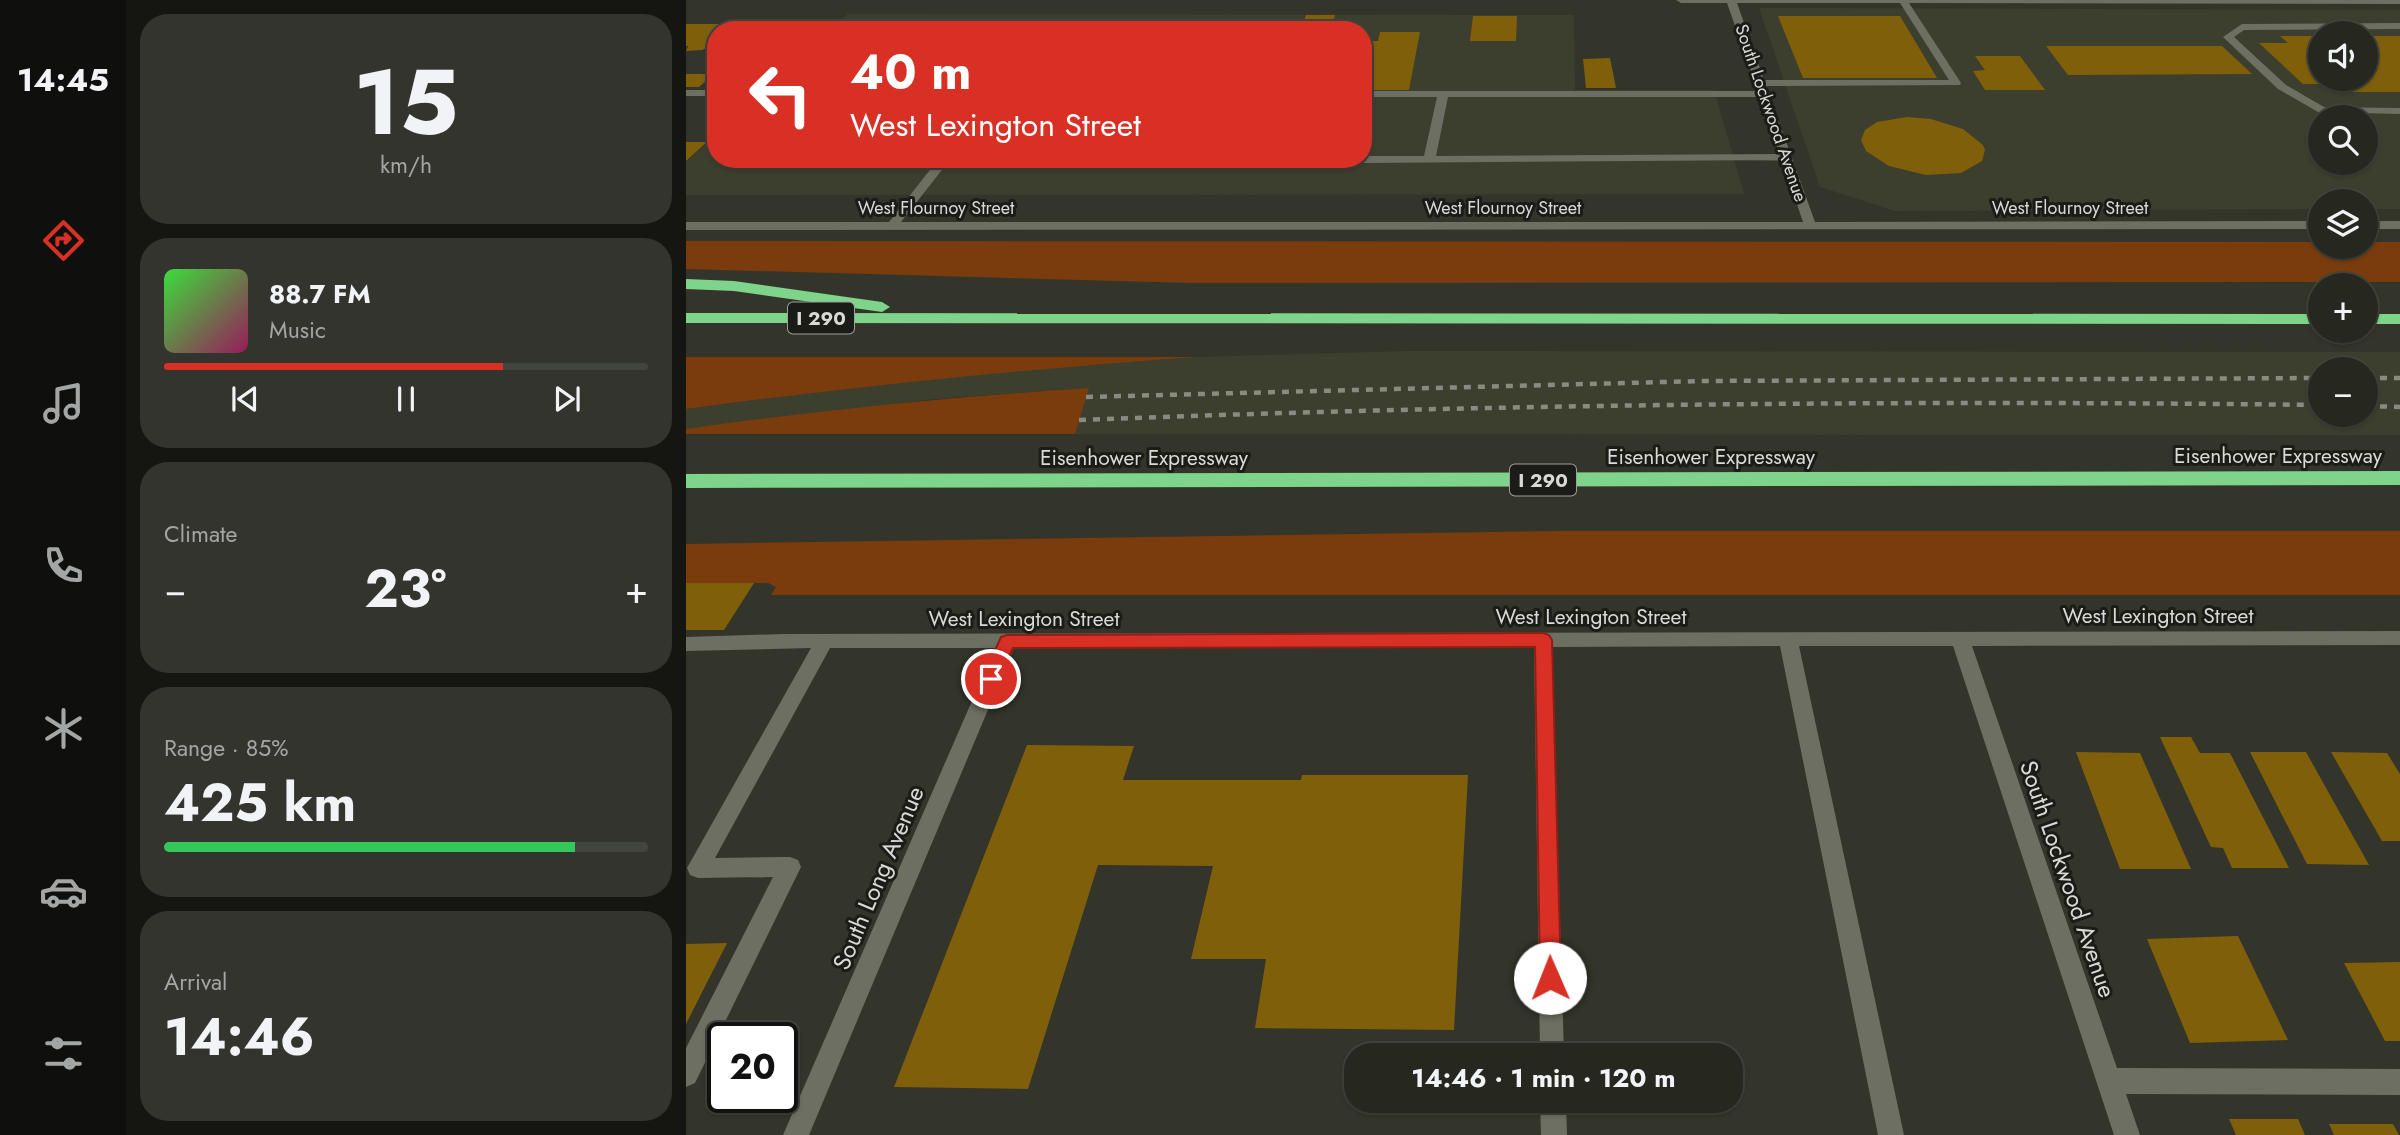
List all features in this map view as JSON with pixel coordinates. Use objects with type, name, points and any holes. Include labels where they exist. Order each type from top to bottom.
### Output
[{"type":"highway","points":[[686,284],[734,286],[957,318]]},
{"type":"highway","name":"I 290","points":[[686,318],[2308,319]]},
{"type":"highway","points":[[2378,319],[2400,319]]},
{"type":"highway","name":"Eisenhower Expressway","points":[[686,481],[2400,478]]},
{"type":"street","points":[[1681,0],[2400,1]]},
{"type":"street","name":"South Lockwood Avenue","points":[[1731,0],[1811,225]]},
{"type":"street","points":[[1372,94],[1762,89],[1956,83],[1903,0]]},
{"type":"street","points":[[2400,26],[2242,27],[2228,37],[2282,87],[2322,110],[2400,111]]},
{"type":"street","points":[[686,93],[707,93]]},
{"type":"street","points":[[1429,160],[1443,94]]},
{"type":"street","points":[[1372,160],[1787,158]]},
{"type":"street","points":[[892,226],[938,168]]},
{"type":"street","name":"West Flournoy Street","points":[[686,226],[2308,225]]},
{"type":"street","points":[[2378,225],[2400,225]]},
{"type":"street","name":"West Lexington Street","points":[[686,644],[783,641],[2400,638]]},
{"type":"street","points":[[1788,639],[1891,1135]]},
{"type":"street","name":"South Lockwood Avenue","points":[[1960,639],[2127,1135]]},
{"type":"street","points":[[1543,640],[1552,1043]]},
{"type":"street","points":[[686,1074],[790,867],[698,868],[825,641]]},
{"type":"street","name":"South Long Avenue","points":[[796,1135],[1007,642]]},
{"type":"street","points":[[2109,1082],[2400,1082]]},
{"type":"street","points":[[1553,1113],[1554,1135]]},
{"type":"shaded area","points":[[1759,8],[2400,10],[2400,209],[2378,209],[2378,189],[2308,189],[2308,209],[1895,211],[1820,187]]},
{"type":"shaded area","points":[[848,14],[1574,15],[1575,90],[1714,90],[1744,194],[686,195],[686,162],[707,143],[707,168],[1372,168],[1372,21],[840,21]]},
{"type":"shaded area","points":[[686,241],[2308,242],[2308,259],[2378,259],[2378,242],[2400,242],[2400,282],[2378,282],[2378,273],[2308,273],[2308,282],[1192,283],[686,269]]},
{"type":"shaded area","points":[[1406,351],[2400,352],[2400,435],[1075,434],[1088,388],[935,399],[686,429],[686,409],[859,386],[1050,367],[1198,357]]},
{"type":"shaded area","points":[[686,357],[1198,357],[942,379],[686,409]]},
{"type":"shaded area","points":[[1089,388],[1075,434],[686,434],[686,429],[837,410]]},
{"type":"shaded area","points":[[1559,531],[2400,531],[2400,595],[771,595],[776,587],[768,583],[686,583],[686,544]]},
{"type":"building","points":[[1306,15],[1335,15],[1333,21],[1304,21]]},
{"type":"building","points":[[1473,16],[1517,16],[1516,41],[1470,41]]},
{"type":"building","points":[[1778,16],[1900,16],[1937,78],[1803,78]]},
{"type":"building","points":[[1234,19],[1263,19],[1262,21],[1233,21]]},
{"type":"building","points":[[686,24],[707,24],[707,48],[686,51]]},
{"type":"building","points":[[1380,32],[1420,32],[1409,90],[1372,90],[1372,41],[1378,41]]},
{"type":"building","points":[[2280,36],[2308,36],[2308,84],[2303,84],[2259,43],[2288,43]]},
{"type":"building","points":[[2378,36],[2400,36],[2400,92],[2343,92],[2378,91]]},
{"type":"building","points":[[2046,46],[2222,46],[2252,74],[2068,75]]},
{"type":"building","points":[[1975,56],[2020,56],[2045,90],[1985,90],[1973,71],[1985,70]]},
{"type":"building","points":[[1610,58],[1616,88],[1586,88],[1583,59]]},
{"type":"building","points":[[686,74],[707,74],[707,80],[699,87],[686,87]]},
{"type":"building","points":[[1907,117],[1931,119],[1963,129],[1983,145],[1985,150],[1982,161],[1961,173],[1926,175],[1889,166],[1866,151],[1861,140],[1865,130],[1877,122]]},
{"type":"building","points":[[686,142],[707,142],[686,161]]},
{"type":"building","points":[[686,583],[754,583],[724,630],[686,630]]},
{"type":"building","points":[[2160,737],[2191,737],[2200,753],[2230,753],[2289,868],[2232,868],[2223,848],[2211,847]]},
{"type":"building","points":[[1027,745],[1134,746],[1123,780],[1301,780],[1302,775],[1468,775],[1454,1030],[1255,1028],[1266,959],[1191,959],[1213,866],[1098,865],[1028,1089],[894,1087]]},
{"type":"building","points":[[2076,752],[2140,753],[2191,869],[2120,869]]},
{"type":"building","points":[[2250,752],[2306,752],[2369,865],[2307,864]]},
{"type":"building","points":[[2331,752],[2387,753],[2400,774],[2400,841],[2382,841]]},
{"type":"building","points":[[2238,936],[2288,1040],[2190,1043],[2147,939]]},
{"type":"building","points":[[727,943],[686,1024],[686,944]]},
{"type":"building","points":[[2400,962],[2400,1041],[2385,1041],[2344,963]]},
{"type":"building","points":[[2229,1119],[2298,1119],[2305,1135],[2236,1135]]},
{"type":"building","points":[[2329,1124],[2393,1124],[2399,1135],[2334,1135]]},
{"type":"railway","points":[[1086,397],[1703,381],[2308,378]]},
{"type":"railway","points":[[2378,378],[2400,378]]},
{"type":"railway","points":[[1079,420],[1389,410],[1700,405],[2308,405]]},
{"type":"railway","points":[[2378,406],[2400,407]]},
{"type":"route","points":[[991,679],[1007,642],[1543,640],[1550,978]]}]
